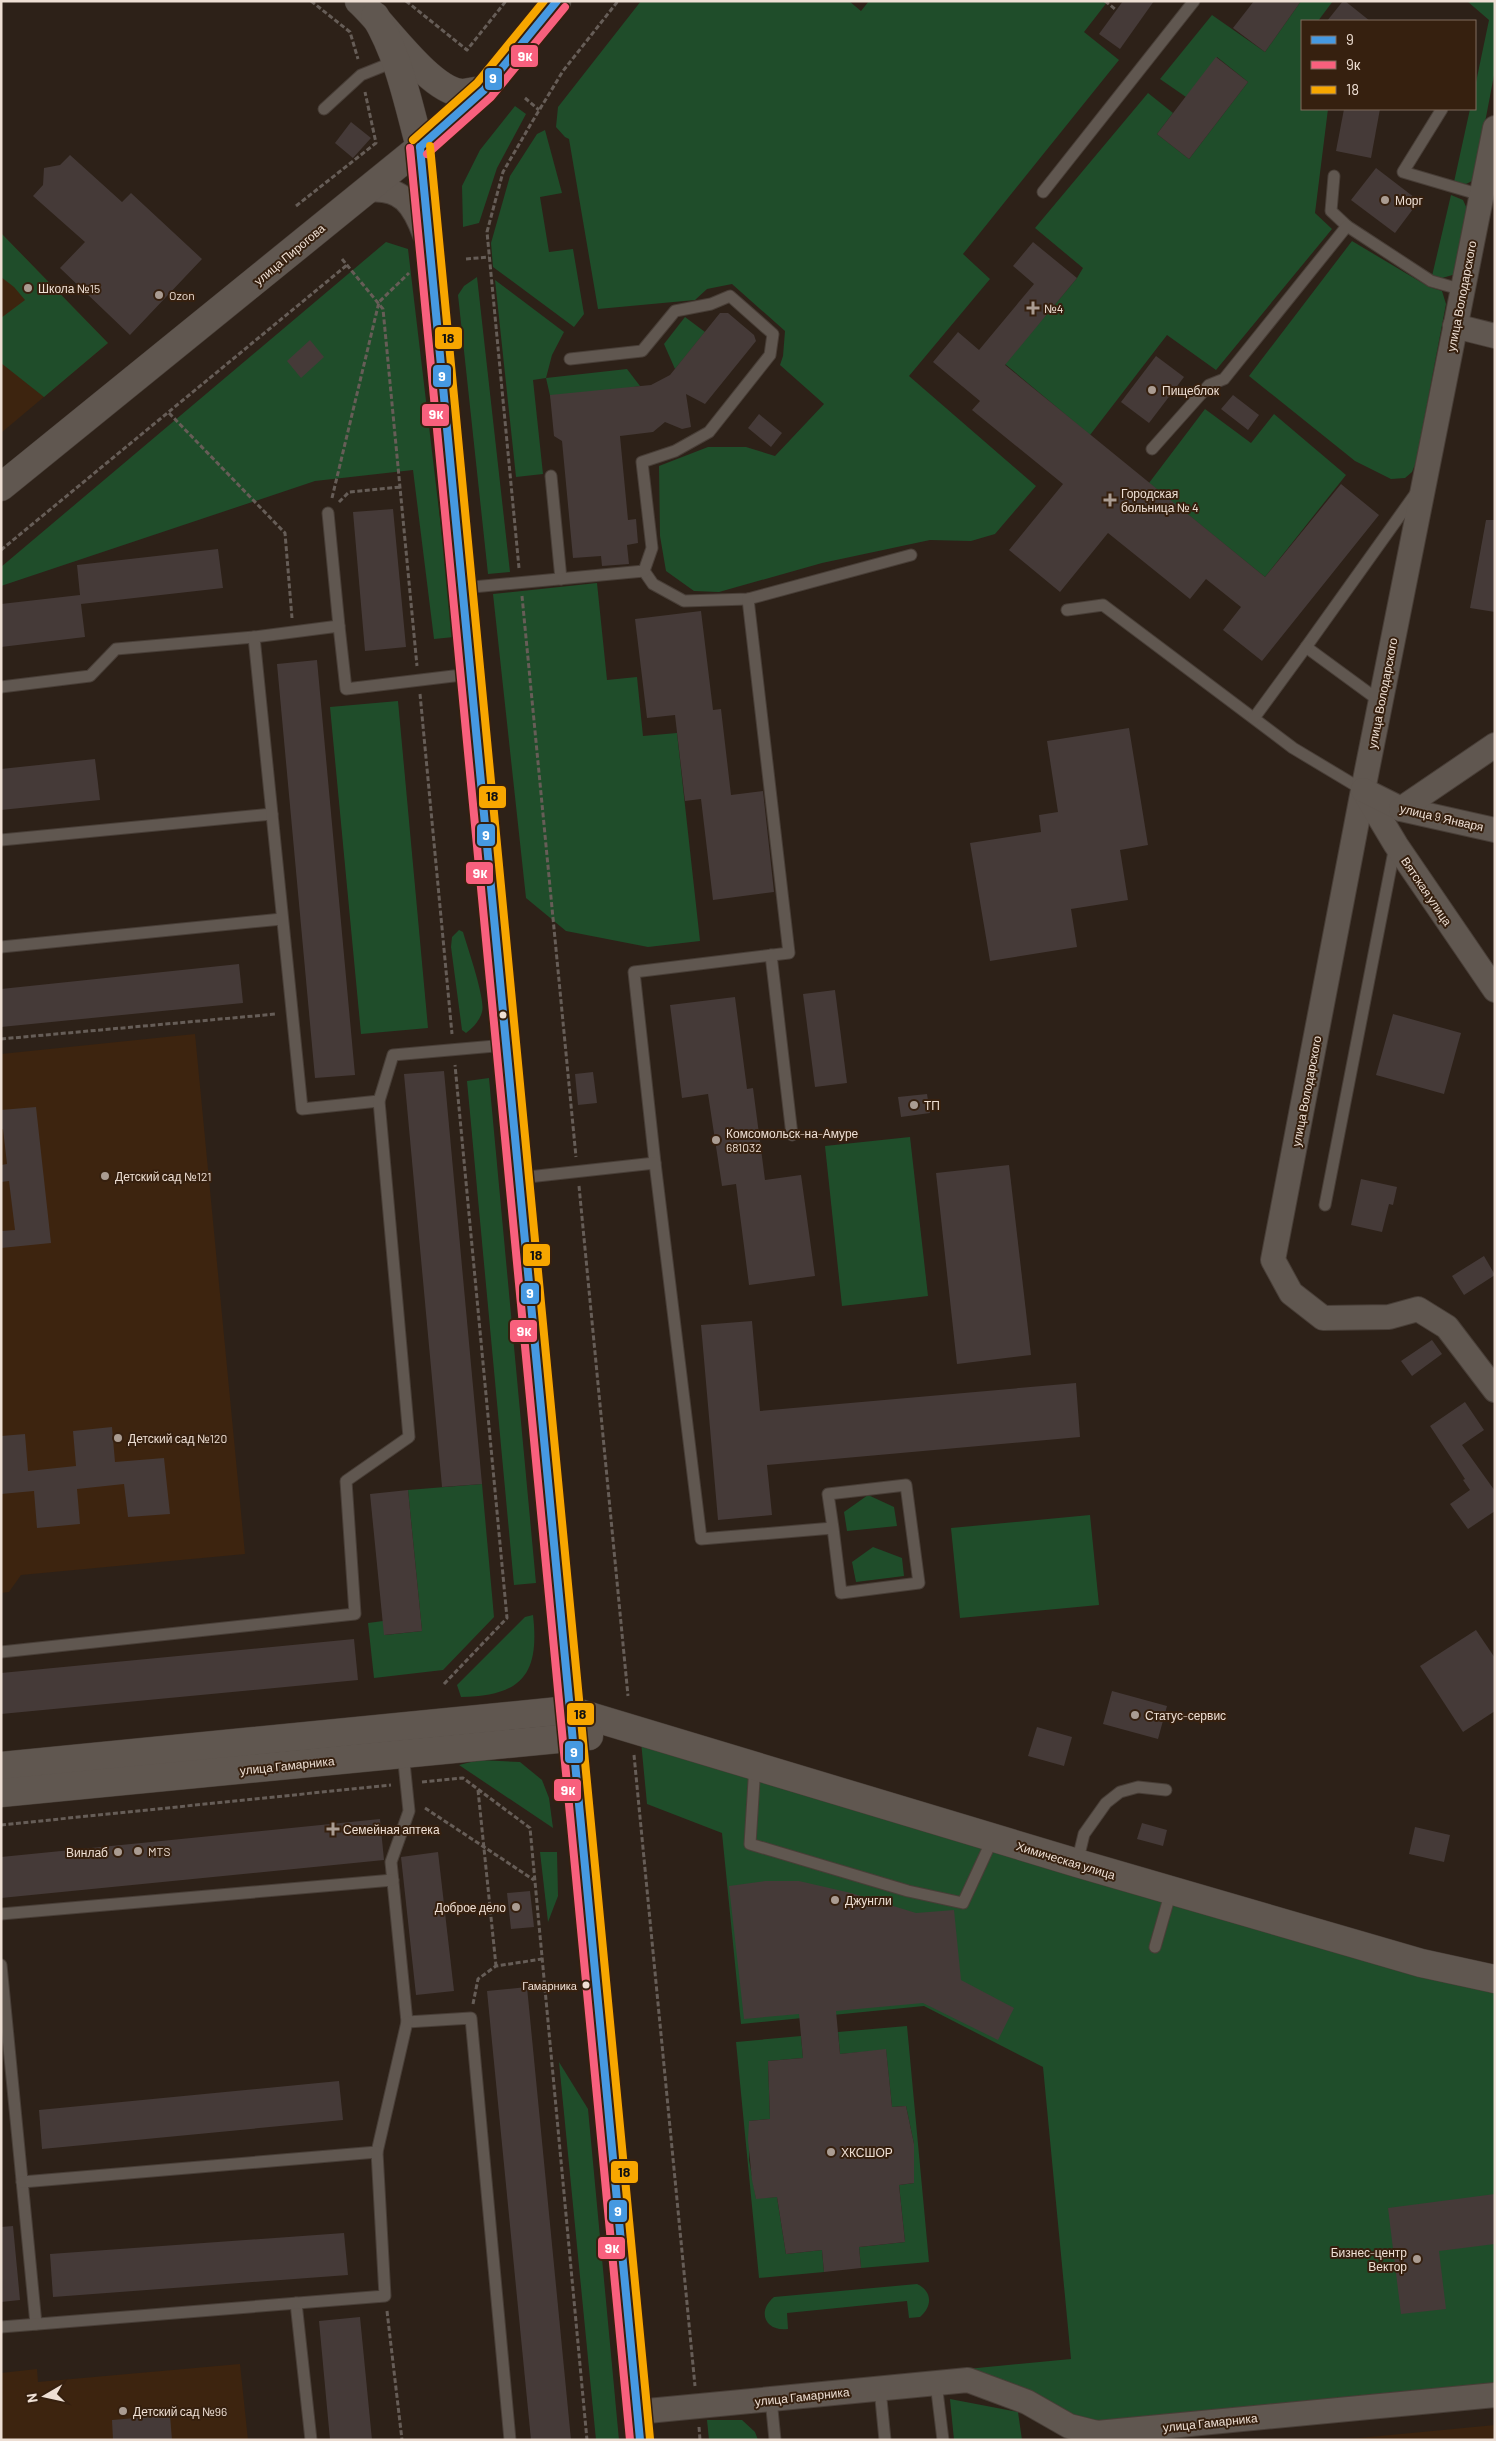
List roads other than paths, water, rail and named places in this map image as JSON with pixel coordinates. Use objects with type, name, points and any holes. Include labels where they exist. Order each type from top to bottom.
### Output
[{"type":"main road","name":"улица Пирогова","points":[[1,487],[234,291],[367,190],[420,147],[484,90],[557,1]]},
{"type":"main road","points":[[367,9],[412,58],[446,86],[461,92],[484,90]]},
{"type":"main road","points":[[367,9],[388,38],[420,147],[640,2440]]},
{"type":"main road","name":"улица Гамарника","points":[[1,1793],[402,1740],[569,1710]]},
{"type":"main road","name":"Химическая улица","points":[[569,1710],[637,1743]]},
{"type":"main road","name":"улица Гамарника","points":[[1,1766],[402,1740],[572,1738]]},
{"type":"main road","name":"Химическая улица","points":[[572,1738],[637,1743],[755,1766],[1077,1863],[1420,1963],[1495,1979]]},
{"type":"street","name":"улица Володарского","points":[[1495,128],[1380,702],[1273,1260],[1291,1293],[1323,1318],[1389,1317],[1418,1309],[1447,1327],[1495,1390]]},
{"type":"street","points":[[367,190],[384,188],[404,198],[418,215],[430,249]]},
{"type":"street","points":[[1455,326],[1495,336]]},
{"type":"street","points":[[1401,809],[1495,745]]},
{"type":"street","name":"улица 9 Января","points":[[1363,790],[1401,809],[1495,830]]},
{"type":"street","name":"Вятская улица","points":[[1363,790],[1396,845],[1495,990]]},
{"type":"street","name":"улица Гамарника","points":[[637,2412],[968,2380],[1027,2402],[1068,2426],[1097,2433],[1495,2395]]},
{"type":"lane","points":[[1042,192],[1194,1]]},
{"type":"lane","points":[[324,109],[361,75],[396,61]]},
{"type":"lane","points":[[1441,110],[1402,172],[1481,196]]},
{"type":"lane","points":[[1334,176],[1331,211],[1346,226],[1431,281],[1462,290]]},
{"type":"lane","points":[[1152,449],[1209,385],[1224,379],[1346,226]]},
{"type":"lane","points":[[570,359],[642,351],[675,311],[712,304],[730,296],[773,334],[770,355],[709,432],[675,451],[642,462],[652,548],[644,572]]},
{"type":"lane","points":[[551,476],[561,579]]},
{"type":"lane","points":[[1254,718],[1424,482]]},
{"type":"lane","points":[[328,513],[346,689],[470,674]]},
{"type":"lane","points":[[644,572],[653,584],[684,601],[748,599],[912,555]]},
{"type":"lane","points":[[462,588],[644,572]]},
{"type":"lane","points":[[748,599],[789,953],[634,972],[701,1539],[833,1528]]},
{"type":"lane","points":[[1067,610],[1103,604],[1293,748],[1363,790]]},
{"type":"lane","points":[[1,688],[90,676],[116,650],[254,638],[339,626]]},
{"type":"lane","points":[[254,638],[302,1109],[379,1101]]},
{"type":"lane","points":[[1306,647],[1380,702]]},
{"type":"lane","points":[[1,840],[272,814]]},
{"type":"lane","points":[[1325,1205],[1396,845]]},
{"type":"lane","points":[[1,947],[282,919]]},
{"type":"lane","points":[[771,956],[792,1135]]},
{"type":"lane","points":[[1,1652],[354,1614],[346,1481],[409,1437],[379,1101],[393,1055],[506,1046]]},
{"type":"lane","points":[[519,1178],[655,1162]]},
{"type":"lane","points":[[906,1485],[919,1583],[841,1593],[833,1528],[828,1494],[906,1485]]},
{"type":"lane","points":[[1,2327],[385,2296],[377,2152],[407,2022],[391,1862],[409,1811],[402,1740]]},
{"type":"lane","points":[[755,1766],[750,1844],[908,1891],[963,1903],[993,1838]]},
{"type":"lane","points":[[1077,1863],[1084,1834],[1106,1803],[1120,1792],[1138,1787],[1166,1790]]},
{"type":"lane","points":[[1,1914],[392,1880]]},
{"type":"lane","points":[[1155,1947],[1171,1890]]},
{"type":"lane","points":[[1,1966],[36,2324]]},
{"type":"lane","points":[[407,2022],[470,2018],[510,2440]]},
{"type":"lane","points":[[22,2182],[377,2152]]},
{"type":"lane","points":[[296,2303],[312,2440]]},
{"type":"lane","points":[[936,2383],[943,2440]]},
{"type":"lane","points":[[880,2388],[885,2440]]},
{"type":"lane","points":[[771,2399],[775,2440]]},
{"type":"place","name":"Морг","points":[[1385,200]]},
{"type":"place","name":"Школа №15","points":[[28,288]]},
{"type":"place","name":"Ozon","points":[[159,295]]},
{"type":"place","name":"№4","points":[[1033,308]]},
{"type":"place","name":"Пищеблок","points":[[1152,390]]},
{"type":"place","name":"Городская больница № 4","points":[[1110,500]]},
{"type":"place","name":"ТП","points":[[914,1105]]},
{"type":"place","name":"Комсомольск-на-Амуре 681032","points":[[716,1140]]},
{"type":"place","name":"Детский сад №121","points":[[105,1176]]},
{"type":"place","name":"Детский сад №120","points":[[118,1438]]},
{"type":"place","name":"Статус-сервис","points":[[1135,1715]]},
{"type":"place","name":"Семейная аптека","points":[[333,1829]]},
{"type":"place","name":"MTS","points":[[138,1851]]},
{"type":"place","name":"Винлаб","points":[[118,1852]]},
{"type":"place","name":"Джунгли","points":[[835,1900]]},
{"type":"place","name":"Доброе дело","points":[[516,1907]]},
{"type":"place","name":"Гамарника","points":[[586,1985]]},
{"type":"place","name":"ХКСШОР","points":[[831,2152]]},
{"type":"place","name":"Бизнес-центр Вектор","points":[[1417,2259]]},
{"type":"place","name":"Детский сад №96","points":[[123,2411]]}]
